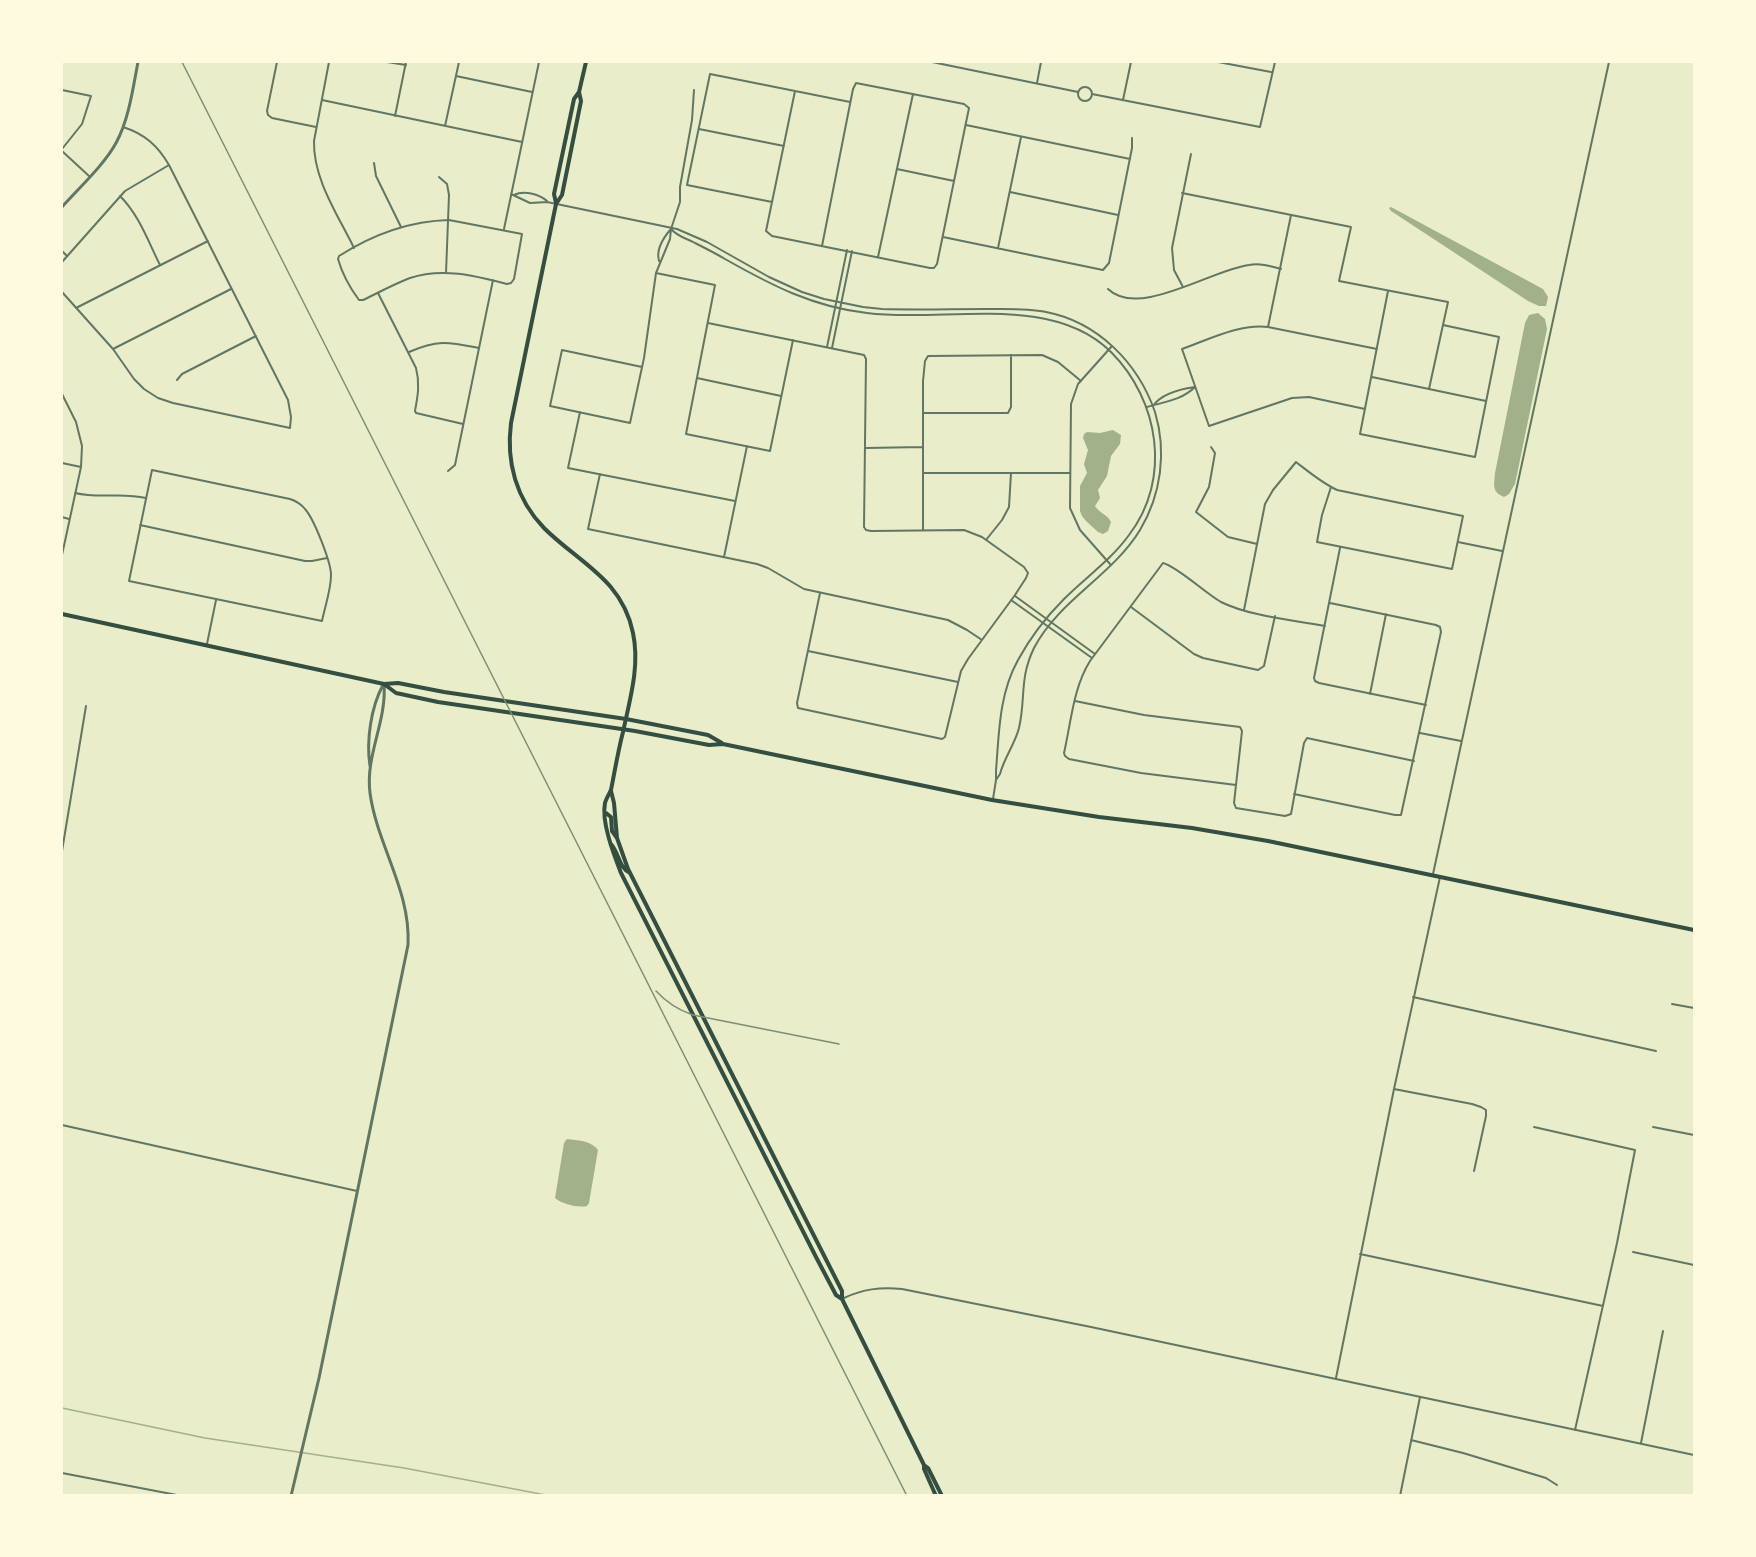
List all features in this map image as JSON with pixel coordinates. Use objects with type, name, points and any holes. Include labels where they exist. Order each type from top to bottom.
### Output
[{"type":"main road","points":[[556,204],[554,194],[574,99],[579,92],[586,62]]},
{"type":"main road","points":[[579,92],[581,100],[562,195],[556,204],[511,423],[509,454],[515,484],[543,527],[601,575],[627,613],[633,631],[636,654],[635,671],[610,790],[604,804],[610,844],[621,873],[806,1237],[836,1295],[842,1299]]},
{"type":"main road","points":[[62,614],[384,684],[399,683],[444,692],[626,719],[708,735],[723,744]]},
{"type":"main road","points":[[384,684],[396,693],[438,702],[623,729],[709,745],[723,744],[992,800],[1254,839],[1695,930]]},
{"type":"main road","points":[[610,790],[621,853],[630,873],[842,1291],[842,1299],[924,1465],[936,1496]]},
{"type":"main road","points":[[605,813],[610,817],[612,831],[618,838]]},
{"type":"main road","points":[[610,844],[624,870],[630,873]]},
{"type":"main road","points":[[924,1465],[928,1468],[942,1496]]},
{"type":"street","points":[[62,207],[112,148],[123,127],[138,62]]},
{"type":"street","points":[[277,62],[268,115],[316,127]]},
{"type":"street","points":[[329,62],[316,127],[314,151],[319,174],[354,248]]},
{"type":"street","points":[[387,62],[406,63],[395,116]]},
{"type":"street","points":[[445,126],[459,62]]},
{"type":"street","points":[[503,230],[539,62]]},
{"type":"street","points":[[932,62],[1078,92]]},
{"type":"street","points":[[1037,83],[1041,62]]},
{"type":"street","points":[[1123,100],[1131,62]]},
{"type":"street","points":[[1218,62],[1272,72]]},
{"type":"street","points":[[1092,94],[1260,128],[1275,62]]},
{"type":"street","points":[[1433,876],[1609,62]]},
{"type":"street","points":[[772,202],[687,185],[710,74],[850,102]]},
{"type":"street","points":[[456,76],[532,92]]},
{"type":"street","points":[[795,91],[766,231],[768,234],[822,246],[933,268],[937,264],[969,108],[967,105],[856,83],[850,102],[822,246]]},
{"type":"street","points":[[1086,86],[1092,94],[1090,99],[1085,101],[1079,98],[1078,92],[1086,86]]},
{"type":"street","points":[[62,90],[91,96],[82,124],[62,150],[88,176]]},
{"type":"street","points":[[659,262],[670,239],[680,202],[680,187],[692,120],[694,90]]},
{"type":"street","points":[[878,257],[913,94]]},
{"type":"street","points":[[322,100],[522,142]]},
{"type":"street","points":[[966,125],[1130,159]]},
{"type":"street","points":[[62,292],[113,349],[134,379],[158,398],[290,428],[288,400],[169,165],[156,145],[138,133],[123,127]]},
{"type":"street","points":[[699,129],[784,146]]},
{"type":"street","points":[[998,248],[1022,136]]},
{"type":"street","points":[[942,237],[1103,270],[1109,263],[1130,159],[1132,138]]},
{"type":"street","points":[[1183,287],[1174,270],[1172,248],[1191,154]]},
{"type":"street","points":[[374,163],[375,176],[401,227]]},
{"type":"street","points":[[62,262],[131,186],[169,165]]},
{"type":"street","points":[[897,169],[954,181]]},
{"type":"street","points":[[439,177],[447,184],[449,195],[446,273]]},
{"type":"street","points":[[1010,192],[1118,215]]},
{"type":"street","points":[[512,195],[532,193],[556,204],[682,231],[791,288],[824,299],[882,309],[1027,309],[1047,312],[1080,324],[1100,336],[1112,345],[1132,367],[1143,382],[1156,418],[1161,445],[1160,475],[1156,495],[1140,530],[1129,546],[1068,603],[1035,646],[1026,667],[1019,729],[996,780]]},
{"type":"street","points":[[1182,193],[1351,227],[1339,281],[1448,302],[1429,389]]},
{"type":"street","points":[[527,201],[529,194]]},
{"type":"street","points":[[512,195],[530,203],[547,201]]},
{"type":"street","points":[[120,196],[136,216],[160,265]]},
{"type":"street","points":[[1268,327],[1291,215]]},
{"type":"street","points":[[449,220],[522,234],[514,279],[507,284],[459,273],[421,275],[359,300],[348,283],[338,259],[342,254],[401,227],[449,220]]},
{"type":"street","points":[[642,367],[561,350],[550,406],[630,423],[642,367],[659,262],[658,255],[664,237],[671,229]]},
{"type":"street","points":[[671,229],[676,235],[771,285],[805,299],[841,309],[882,315],[1012,315],[1056,320],[1093,338],[1108,350],[1134,379],[1147,407],[1154,434],[1156,454],[1151,490],[1126,540],[1063,600],[1047,618],[1018,659],[1004,694],[1000,714],[996,780],[992,800]]},
{"type":"street","points":[[76,308],[208,241]]},
{"type":"street","points":[[62,250],[67,256]]},
{"type":"street","points":[[827,347],[847,250]]},
{"type":"street","points":[[832,348],[852,251]]},
{"type":"street","points":[[1108,289],[1117,296],[1135,299],[1158,295],[1227,270],[1249,265],[1263,264],[1281,269]]},
{"type":"street","points":[[656,273],[716,285],[686,434],[770,451],[793,340]]},
{"type":"street","points":[[448,471],[455,465],[493,280]]},
{"type":"street","points":[[113,349],[231,289]]},
{"type":"street","points":[[1388,291],[1360,434],[1475,457],[1499,337],[1443,325]]},
{"type":"street","points":[[378,293],[419,379],[416,413],[463,424]]},
{"type":"street","points":[[708,323],[864,355],[866,359],[864,527],[866,530],[964,530],[987,540],[1024,567],[1028,573],[1015,595],[968,659],[958,682],[946,734],[944,738],[939,739],[798,708],[796,703],[820,593]]},
{"type":"street","points":[[1365,409],[1310,397],[1292,398],[1209,426],[1182,349],[1253,326],[1377,349]]},
{"type":"street","points":[[177,380],[182,374],[256,336]]},
{"type":"street","points":[[408,353],[439,342],[479,348]]},
{"type":"street","points":[[1111,564],[1080,530],[1072,514],[1070,472],[1071,404],[1074,392],[1112,345]]},
{"type":"street","points":[[923,413],[1008,413],[1011,407],[1011,355]]},
{"type":"street","points":[[923,531],[923,381],[925,361],[928,356],[1042,355],[1050,358],[1081,381]]},
{"type":"street","points":[[1371,377],[1486,401]]},
{"type":"street","points":[[697,378],[781,396]]},
{"type":"street","points":[[1152,406],[1157,400],[1195,387]]},
{"type":"street","points":[[1147,407],[1159,406],[1189,394],[1195,387]]},
{"type":"street","points":[[62,393],[73,414],[82,446],[81,467],[62,555]]},
{"type":"street","points":[[1173,393],[1175,399]]},
{"type":"street","points":[[580,412],[568,468],[735,501]]},
{"type":"street","points":[[724,557],[747,446]]},
{"type":"street","points":[[865,448],[923,447]]},
{"type":"street","points":[[1212,447],[1215,453],[1209,487],[1196,512],[1228,537],[1257,544]]},
{"type":"street","points":[[1244,610],[1265,504],[1273,490],[1296,462],[1331,487],[1463,516],[1452,569],[1317,542],[1322,515],[1331,487]]},
{"type":"street","points":[[62,463],[81,467]]},
{"type":"street","points":[[152,470],[290,499],[302,505],[308,513],[327,558],[331,575],[322,621],[129,581],[146,498],[152,470]]},
{"type":"street","points":[[923,473],[1070,472]]},
{"type":"street","points":[[987,540],[1009,507],[1011,473]]},
{"type":"street","points":[[600,474],[588,529],[757,564],[804,589],[948,620],[982,640]]},
{"type":"street","points":[[75,493],[91,497],[125,494],[146,498]]},
{"type":"street","points":[[62,517],[69,519]]},
{"type":"street","points":[[141,525],[305,561],[327,558]]},
{"type":"street","points":[[1458,542],[1502,551]]},
{"type":"street","points":[[1340,547],[1315,681],[1426,705]]},
{"type":"street","points":[[1236,785],[1133,771],[1065,756],[1075,701],[1083,674],[1092,658],[1163,563],[1217,599],[1244,610],[1325,626]]},
{"type":"street","points":[[1015,595],[1095,654]]},
{"type":"street","points":[[207,645],[216,600]]},
{"type":"street","points":[[1011,600],[1092,658]]},
{"type":"street","points":[[1294,794],[1395,815],[1401,814],[1441,632],[1440,627],[1329,603]]},
{"type":"street","points":[[1131,607],[1194,654],[1258,670],[1264,666],[1275,616]]},
{"type":"street","points":[[1370,694],[1386,614]]},
{"type":"street","points":[[807,651],[958,682]]},
{"type":"street","points":[[370,767],[367,748],[376,696],[384,684]]},
{"type":"street","points":[[291,1496],[319,1378],[409,938],[404,901],[371,801],[369,785],[370,767],[385,698],[384,684]]},
{"type":"street","points":[[1075,701],[1144,715],[1240,727],[1242,731],[1234,806],[1236,808],[1288,816],[1291,814],[1304,742],[1307,738],[1414,761]]},
{"type":"street","points":[[62,851],[87,706]]},
{"type":"street","points":[[1420,733],[1461,741]]},
{"type":"street","points":[[1336,1378],[1413,997],[1440,877]]},
{"type":"street","points":[[1413,997],[1656,1051]]},
{"type":"street","points":[[1672,1004],[1695,1008]]},
{"type":"street","points":[[1394,1089],[1472,1104],[1486,1110],[1474,1171]]},
{"type":"street","points":[[62,1125],[357,1191]]},
{"type":"street","points":[[1534,1127],[1635,1150],[1575,1431]]},
{"type":"street","points":[[1653,1127],[1695,1135]]},
{"type":"street","points":[[1633,1252],[1695,1265]]},
{"type":"street","points":[[1360,1254],[1603,1306]]},
{"type":"street","points":[[842,1299],[865,1290],[881,1287],[902,1289],[1336,1378],[1695,1455]]},
{"type":"street","points":[[1641,1443],[1663,1331]]},
{"type":"street","points":[[1400,1496],[1420,1397]]},
{"type":"street","points":[[1411,1440],[1546,1478],[1557,1485]]},
{"type":"street","points":[[62,1473],[182,1496]]},
{"type":"shaded area","points":[[1391,207],[1543,289],[1548,297],[1546,306],[1539,306],[1528,301],[1391,211],[1389,208]]},
{"type":"shaded area","points":[[1538,313],[1545,319],[1547,329],[1515,484],[1509,494],[1504,497],[1497,493],[1495,488],[1495,473],[1525,323],[1529,315]]},
{"type":"shaded area","points":[[1113,430],[1121,435],[1120,444],[1111,456],[1107,476],[1098,490],[1100,498],[1095,506],[1111,522],[1108,531],[1103,534],[1086,521],[1080,511],[1080,486],[1087,473],[1084,464],[1088,450],[1083,438],[1087,432],[1100,433]]},
{"type":"shaded area","points":[[567,1139],[588,1143],[598,1150],[587,1206],[570,1205],[555,1198],[564,1143]]},
{"type":"waterway","points":[[62,1408],[205,1438],[404,1468],[551,1496]]},
{"type":"railway","points":[[182,62],[907,1496]]},
{"type":"railway","points":[[656,991],[673,1006],[693,1015],[839,1044]]}]
